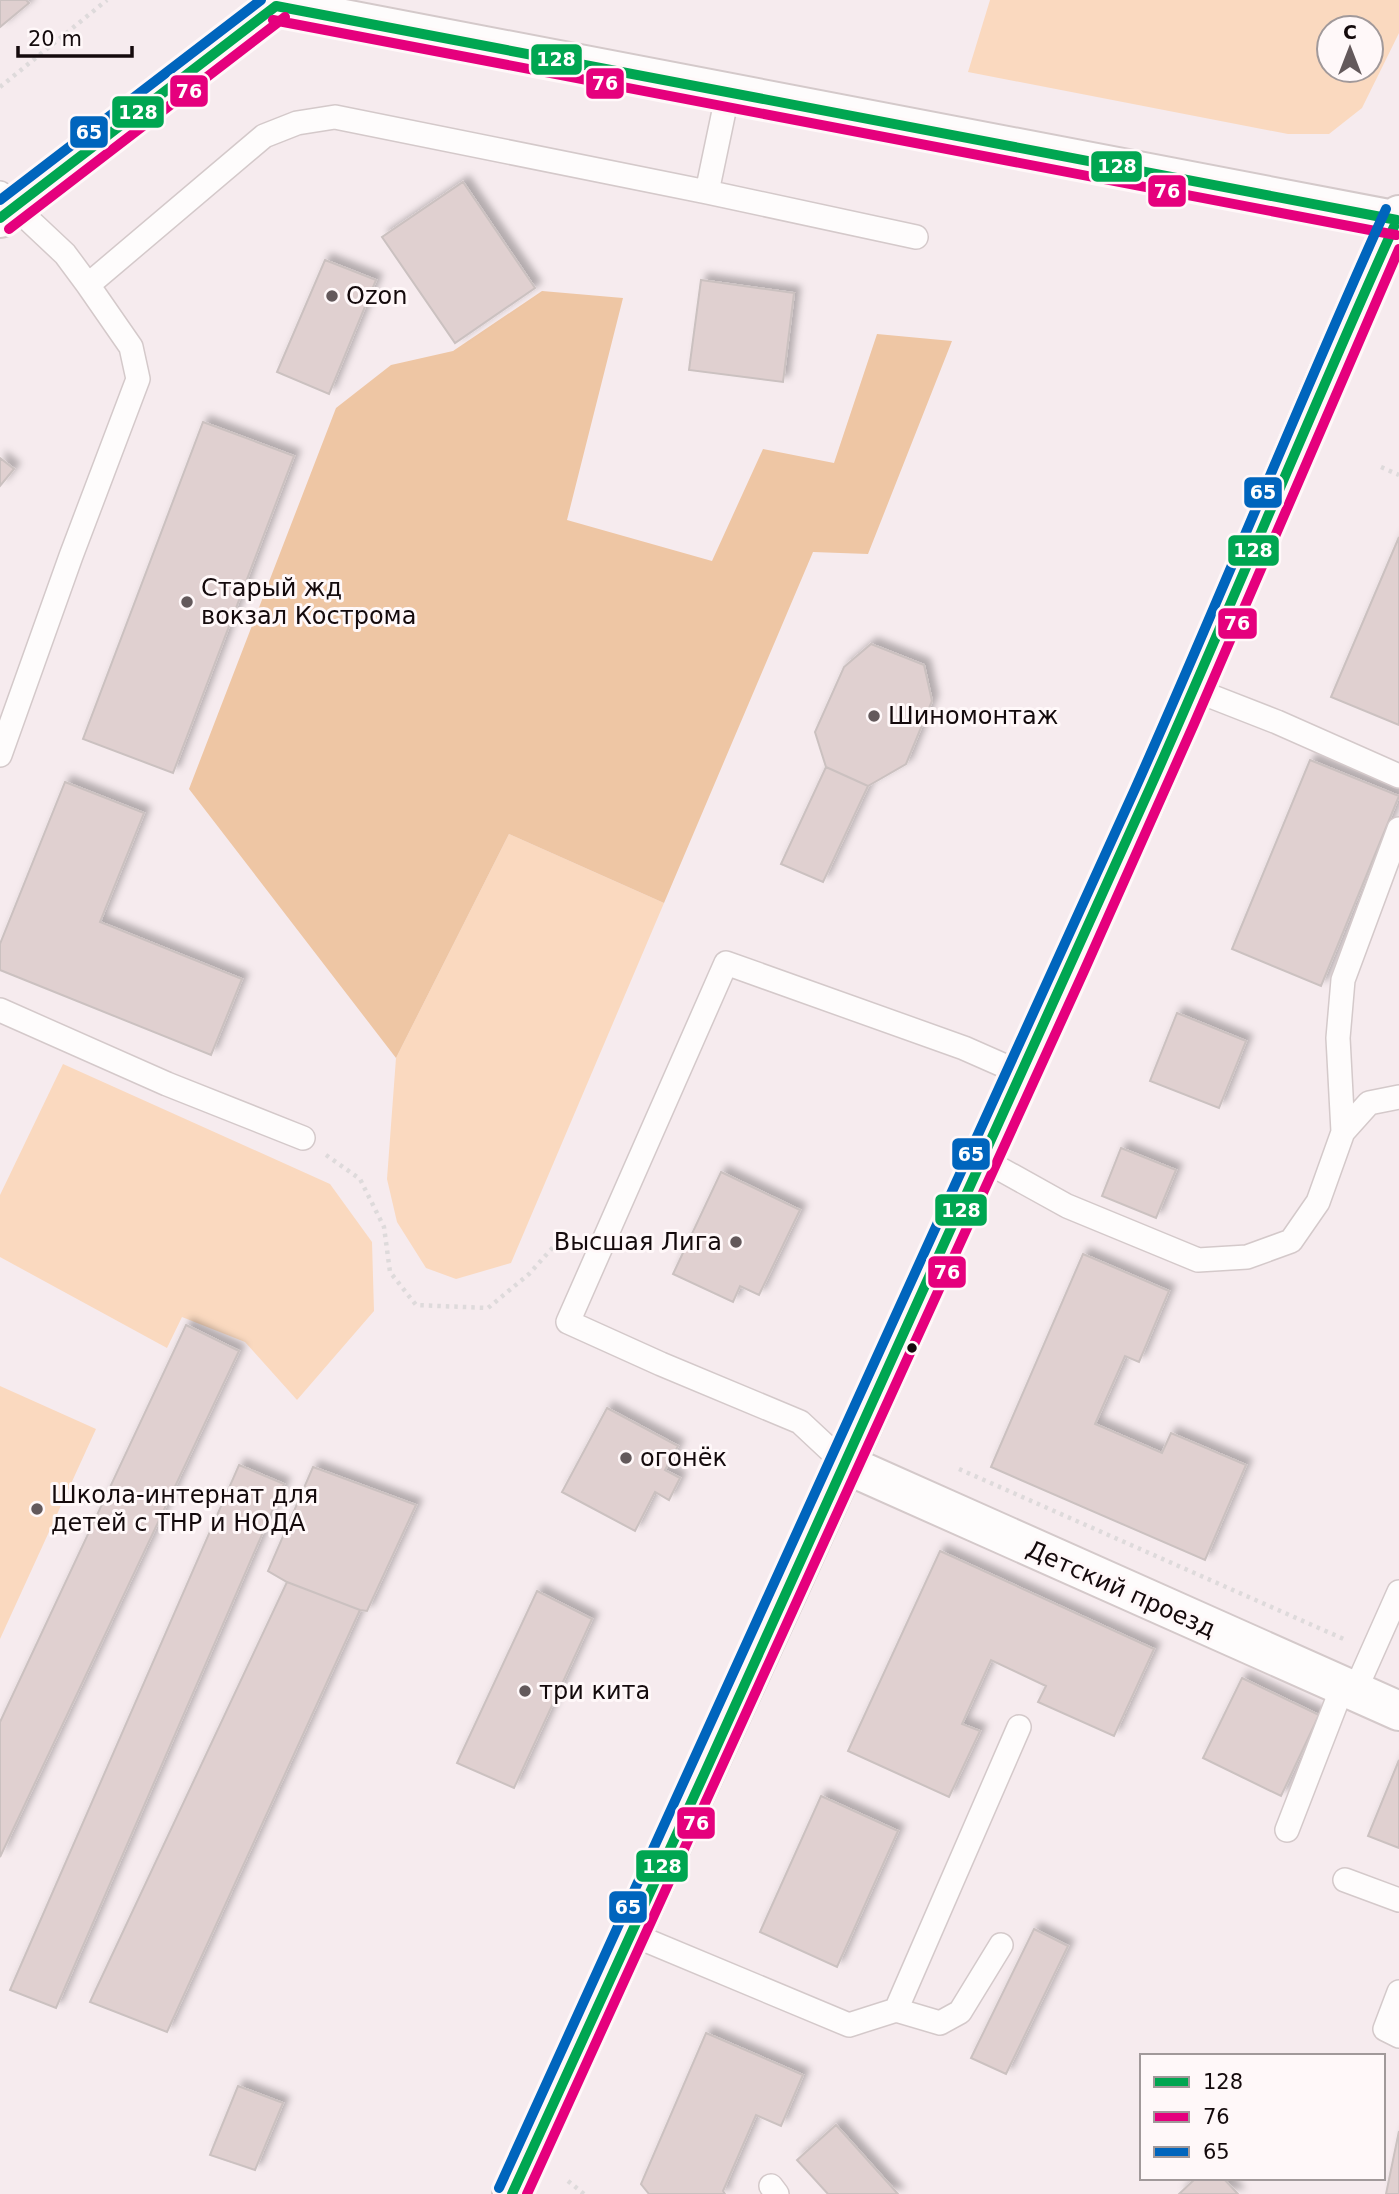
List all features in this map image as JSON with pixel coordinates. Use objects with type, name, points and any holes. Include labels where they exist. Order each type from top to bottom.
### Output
[{"type":"main road","points":[[5,206],[280,3],[728,92],[1398,219],[1351,320],[1195,690],[984,1160],[512,2194]]},
{"type":"main road","name":"Детский проезд","points":[[845,1464],[1399,1711]]},
{"type":"lane","points":[[707,192],[728,92]]},
{"type":"lane","points":[[88,285],[264,136],[297,123],[335,117],[916,237]]},
{"type":"lane","points":[[0,755],[138,379],[131,348],[65,254],[5,206]]},
{"type":"lane","points":[[1195,690],[1277,722],[1399,776]]},
{"type":"lane","points":[[1343,1132],[1338,1038],[1343,980],[1399,829]]},
{"type":"lane","points":[[845,1464],[800,1422],[568,1322],[726,963],[964,1048],[1023,1073]]},
{"type":"lane","points":[[0,1010],[167,1084],[303,1138]]},
{"type":"lane","points":[[984,1160],[1067,1206],[1198,1260],[1247,1257],[1291,1241],[1318,1202],[1343,1132],[1369,1103],[1399,1097]]},
{"type":"lane","points":[[1287,1830],[1348,1690],[1372,1651],[1399,1592]]},
{"type":"lane","points":[[896,2010],[1019,1727]]},
{"type":"lane","points":[[1345,1880],[1399,1900]]},
{"type":"lane","points":[[631,1934],[849,2025],[896,2010],[940,2023],[960,2012],[1001,1945]]},
{"type":"lane","points":[[1399,1992],[1385,2029],[1399,2036]]},
{"type":"path","points":[[0,87],[107,0]]},
{"type":"path","points":[[1381,467],[1399,475]]},
{"type":"path","points":[[303,1138],[360,1179],[383,1227],[390,1272],[416,1305],[488,1308],[529,1274],[555,1245],[600,1249]]},
{"type":"path","points":[[959,1468],[1372,1651]]},
{"type":"path","points":[[568,2181],[584,2194]]},
{"type":"shaded area","points":[[990,0],[1399,0],[1399,33],[1385,61],[1385,14],[1315,14],[1315,84],[1374,84],[1362,108],[1329,134],[1288,134],[968,72]]},
{"type":"shaded area","points":[[542,291],[623,298],[567,520],[712,561],[763,449],[834,463],[877,334],[952,341],[868,554],[813,552],[664,903],[509,834],[396,1058],[189,789],[336,408],[391,365],[453,351]]},
{"type":"shaded area","points":[[509,834],[664,903],[511,1263],[456,1279],[426,1268],[397,1222],[387,1179],[396,1058]]},
{"type":"shaded area","points":[[63,1064],[330,1184],[372,1242],[374,1311],[297,1400],[245,1342],[182,1317],[167,1348],[0,1257],[0,1195]]},
{"type":"shaded area","points":[[0,1386],[96,1429],[0,1639]]},
{"type":"building","points":[[0,0],[26,0],[29,3],[0,27]]},
{"type":"building","points":[[463,182],[535,288],[455,343],[382,237]]},
{"type":"building","points":[[325,260],[376,280],[329,394],[277,372]]},
{"type":"building","points":[[701,280],[794,293],[783,382],[689,370]]},
{"type":"building","name":"Старый жд вокзал Кострома","points":[[203,422],[294,456],[173,773],[83,739]]},
{"type":"building","points":[[0,458],[14,469],[0,486]]},
{"type":"building","points":[[1399,537],[1399,725],[1331,697]]},
{"type":"building","name":"Шиномонтаж","points":[[871,644],[924,665],[932,701],[906,764],[868,786],[826,767],[815,732],[844,667]]},
{"type":"building","points":[[1310,760],[1399,796],[1321,986],[1232,949]]},
{"type":"building","points":[[826,767],[868,786],[823,882],[781,864]]},
{"type":"building","points":[[65,782],[144,813],[100,922],[242,979],[211,1055],[0,970],[0,944]]},
{"type":"building","points":[[1177,1013],[1246,1041],[1219,1108],[1150,1081]]},
{"type":"building","points":[[1121,1148],[1176,1170],[1156,1218],[1102,1196]]},
{"type":"building","name":"Высшая Лига","points":[[721,1172],[800,1210],[759,1295],[740,1286],[733,1302],[673,1274]]},
{"type":"building","points":[[1083,1254],[1169,1291],[1139,1362],[1125,1356],[1095,1424],[1162,1453],[1171,1433],[1246,1465],[1205,1560],[991,1467]]},
{"type":"building","points":[[186,1325],[239,1351],[0,1857],[0,1722]]},
{"type":"building","name":"огонёк","points":[[607,1408],[678,1446],[665,1470],[680,1478],[669,1500],[655,1492],[635,1531],[562,1492]]},
{"type":"building","points":[[239,1465],[284,1484],[56,2008],[10,1990]]},
{"type":"building","points":[[313,1467],[416,1505],[367,1611],[287,1582],[268,1571]]},
{"type":"building","points":[[940,1551],[1154,1649],[1114,1736],[1038,1702],[1046,1686],[991,1660],[962,1724],[980,1731],[949,1797],[848,1751]]},
{"type":"building","points":[[287,1582],[360,1610],[167,2032],[90,2002]]},
{"type":"building","name":"три кита","points":[[537,1591],[592,1619],[514,1788],[457,1763]]},
{"type":"building","points":[[1242,1678],[1319,1715],[1281,1796],[1203,1758]]},
{"type":"building","points":[[1399,1760],[1399,1848],[1368,1836]]},
{"type":"building","points":[[821,1796],[898,1831],[837,1967],[760,1932]]},
{"type":"building","points":[[1034,1929],[1068,1946],[1006,2074],[971,2058]]},
{"type":"building","points":[[706,2033],[803,2075],[781,2126],[756,2115],[723,2191],[725,2194],[649,2194],[641,2184]]},
{"type":"building","points":[[238,2086],[283,2103],[255,2170],[210,2155]]},
{"type":"building","points":[[836,2125],[898,2194],[828,2194],[797,2160]]},
{"type":"building","points":[[1399,2131],[1399,2194],[1386,2194]]},
{"type":"building","points":[[1194,2180],[1225,2180],[1238,2194],[1179,2194]]},
{"type":"transit line","name":"65","points":[[0,200],[261,0]]},
{"type":"transit line","name":"128","points":[[276,6],[1397,220]]},
{"type":"transit line","name":"128","points":[[0,218],[276,6]]},
{"type":"transit line","name":"76","points":[[9,229],[285,17]]},
{"type":"transit line","name":"76","points":[[273,20],[1396,235]]},
{"type":"transit line","name":"65","points":[[499,2188],[1057,964],[1167,717],[1386,209]]},
{"type":"transit line","name":"128","points":[[512,2194],[1071,964],[1397,220]]},
{"type":"transit line","name":"76","points":[[527,2194],[1084,971],[1399,249]]},
{"type":"place","name":"Ozon","points":[[332,296]]},
{"type":"place","name":"Старый жд вокзал Кострома","points":[[187,602]]},
{"type":"place","name":"Шиномонтаж","points":[[874,716]]},
{"type":"place","name":"Высшая Лига","points":[[736,1242]]},
{"type":"place","name":"огонёк","points":[[626,1458]]},
{"type":"place","name":"Школа-интернат для детей с ТНР и НОДА","points":[[37,1509]]},
{"type":"place","name":"три кита","points":[[525,1691]]}]
